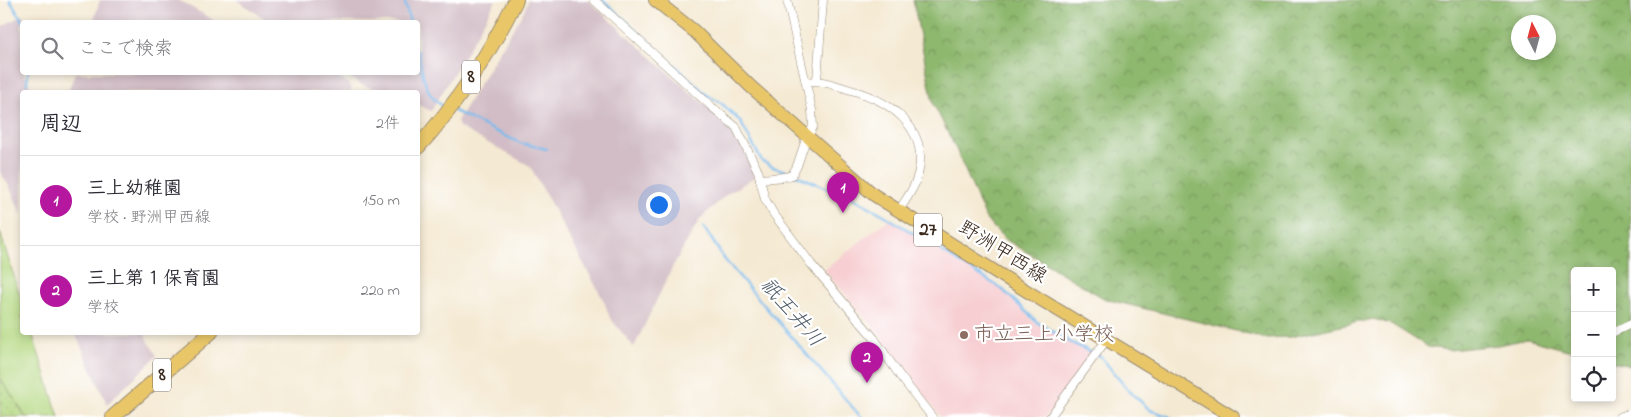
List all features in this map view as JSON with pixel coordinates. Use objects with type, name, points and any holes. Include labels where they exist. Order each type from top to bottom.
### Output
[{"type":"highway","name":"8","points":[[420,145],[446,113],[510,21],[516,0]]},
{"type":"highway","name":"8","points":[[113,417],[208,335]]},
{"type":"main road","name":"野洲甲西線","points":[[655,0],[694,31],[750,86],[874,195],[898,212],[1234,417]]},
{"type":"street","points":[[594,0],[736,127],[758,170],[765,199],[773,213],[811,264],[874,338],[900,376],[932,417]]},
{"type":"street","points":[[760,180],[769,177],[784,178],[792,175],[813,127],[812,110],[787,0]]},
{"type":"street","points":[[817,80],[823,0]]},
{"type":"street","points":[[806,82],[817,80],[865,94],[883,102],[901,115],[912,129],[918,146],[920,164],[915,182],[898,212]]},
{"type":"street","points":[[1616,331],[1631,324]]},
{"type":"street","points":[[1050,417],[1107,340]]},
{"type":"street","points":[[1619,417],[1631,413]]},
{"type":"shaded area","points":[[100,0],[178,0],[213,20],[94,20]]},
{"type":"shaded area","points":[[236,0],[496,0],[431,111],[420,106],[420,90],[378,90],[360,84],[347,75],[420,75],[420,20],[267,20]]},
{"type":"shaded area","points":[[528,0],[588,0],[693,95],[728,121],[740,137],[757,176],[728,193],[700,219],[674,264],[634,347],[610,318],[604,301],[530,166],[459,127],[457,121],[524,11]]},
{"type":"shaded area","points":[[22,15],[24,20],[20,20],[20,75],[24,75],[30,86],[39,90],[20,90],[20,211],[9,186],[0,172],[0,28]]},
{"type":"shaded area","points":[[74,75],[337,75],[352,87],[351,90],[69,90]]},
{"type":"shaded area","points":[[890,218],[1002,288],[1034,322],[1093,355],[1059,402],[1045,417],[941,417],[880,335],[824,270]]},
{"type":"shaded area","points":[[76,335],[145,335],[157,356],[107,404]]},
{"type":"green space","points":[[913,0],[1631,0],[1631,366],[1616,363],[1616,267],[1571,267],[1571,351],[1527,339],[1498,345],[1449,350],[1428,347],[1391,324],[1373,319],[1290,337],[1265,338],[1105,299],[1005,239],[987,221],[956,149],[933,103]]},
{"type":"green space","points":[[0,232],[20,296],[20,335],[33,335],[59,417],[26,417],[0,378]]},
{"type":"green space","points":[[0,373],[31,417],[0,417]]},
{"type":"waterway","points":[[10,0],[22,20]]},
{"type":"waterway","name":"祇王井川","points":[[404,0],[409,20]]},
{"type":"waterway","points":[[603,0],[707,95],[721,103],[740,121],[762,161],[773,167],[848,195],[884,215],[1002,289],[1037,322],[1070,342],[1101,357],[1127,389],[1150,410],[1170,417]]},
{"type":"waterway","name":"祇王井川","points":[[420,61],[428,90],[432,97],[445,107]]},
{"type":"waterway","points":[[27,84],[28,75]]},
{"type":"waterway","name":"祇王井川","points":[[454,111],[520,143],[547,149]]},
{"type":"waterway","name":"祇王井川","points":[[703,226],[725,260],[861,417]]},
{"type":"place","name":"三上幼稚園","points":[[843,213]]},
{"type":"place","name":"市立三上小学校","points":[[964,335]]},
{"type":"place","name":"三上第１保育園","points":[[867,383]]}]
